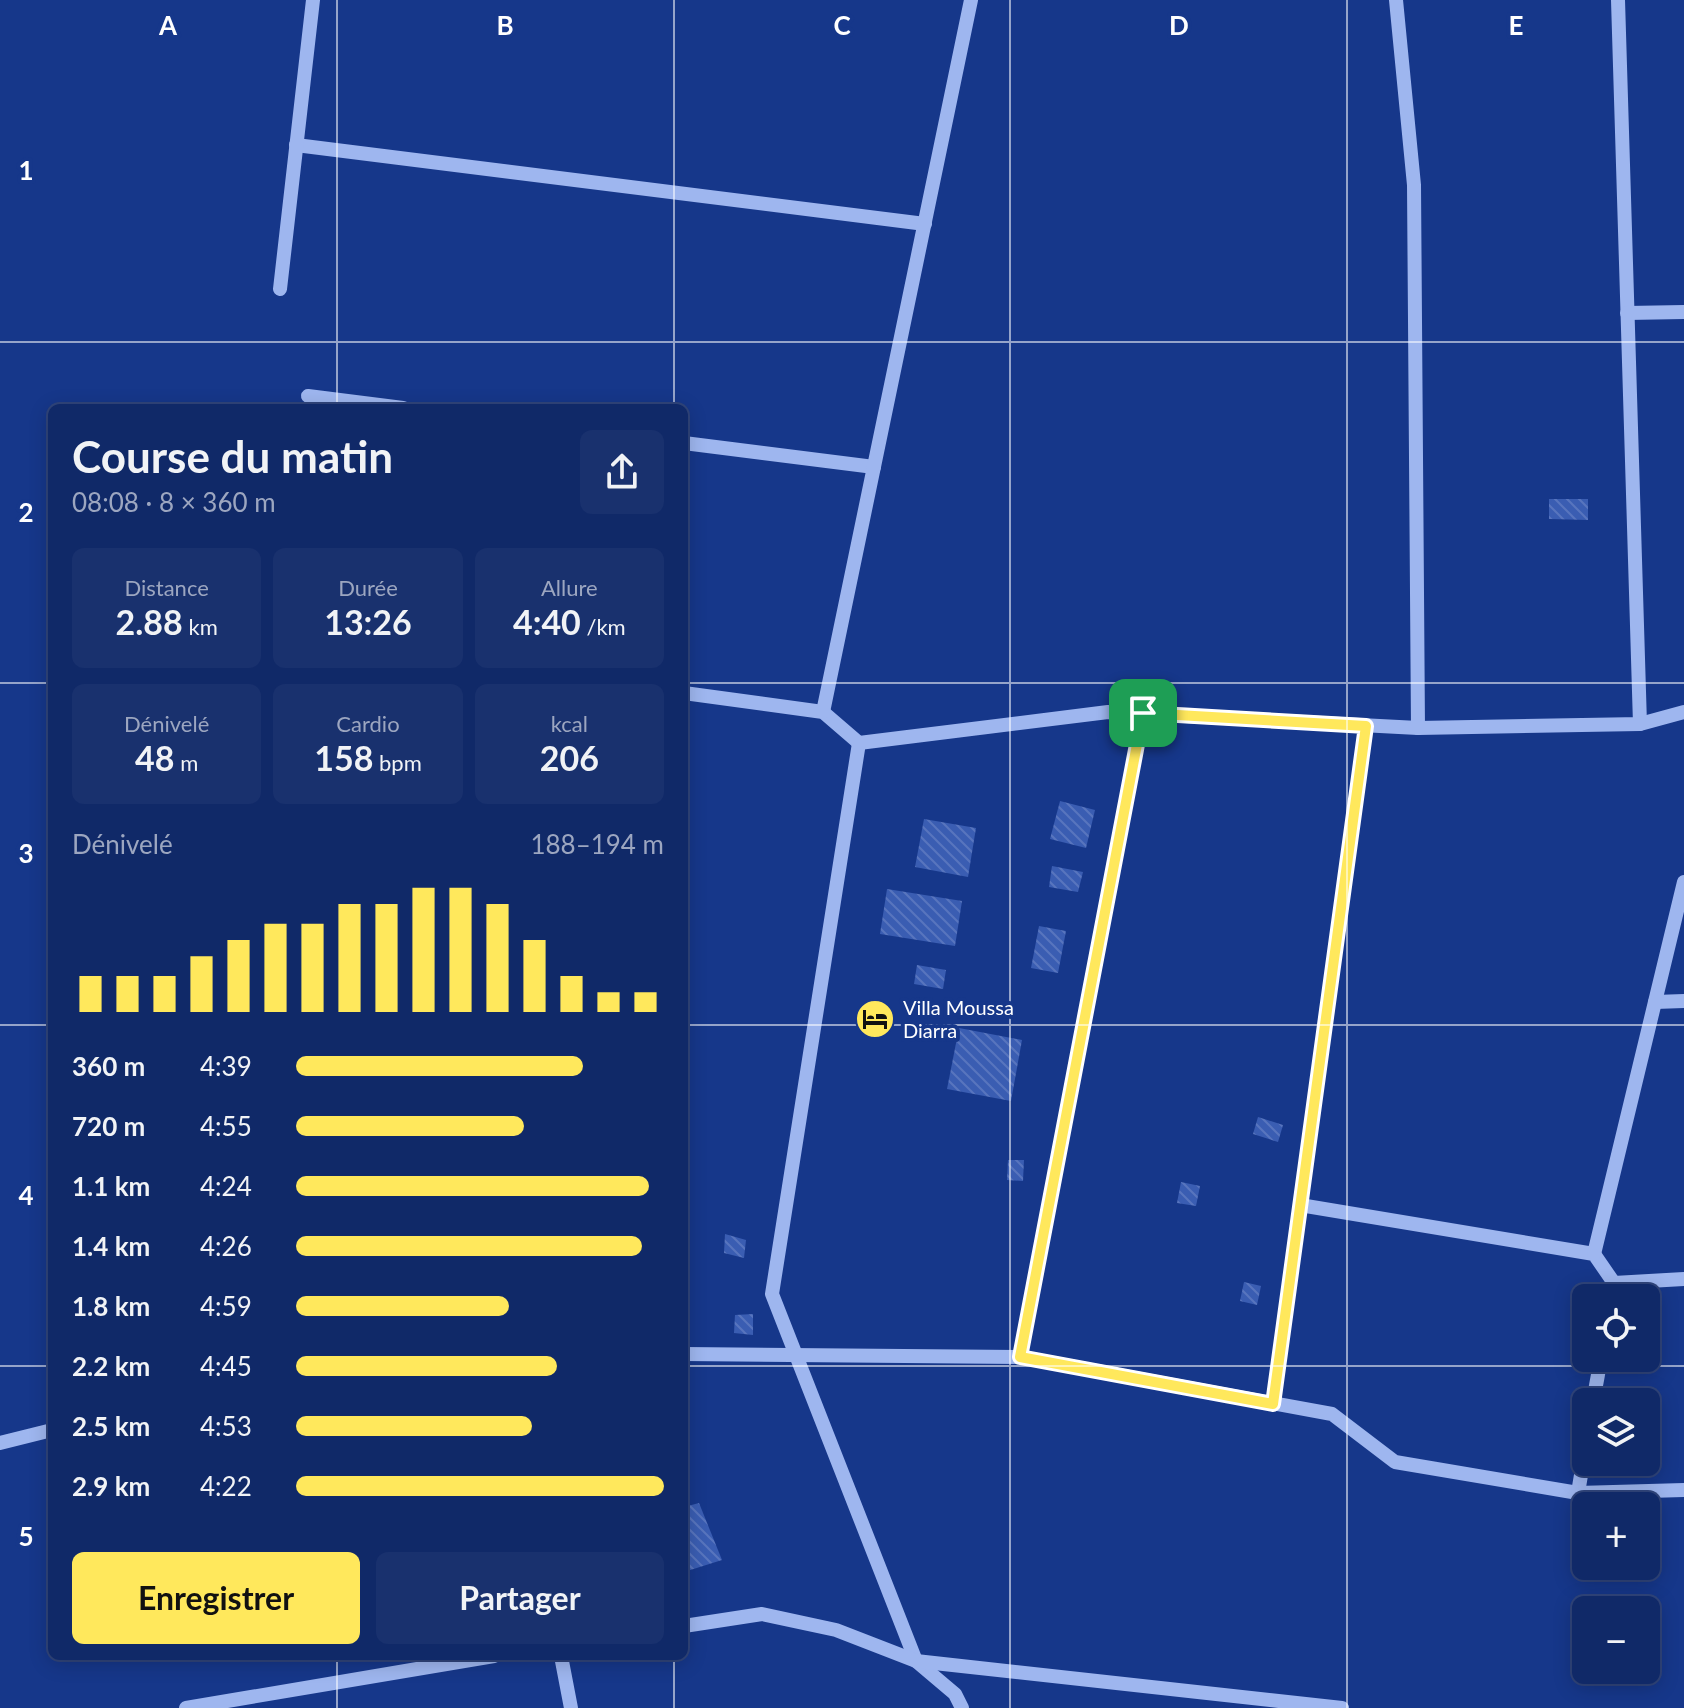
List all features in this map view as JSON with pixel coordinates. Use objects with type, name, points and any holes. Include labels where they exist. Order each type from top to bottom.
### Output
[{"type":"street","points":[[280,289],[313,0]]},
{"type":"street","points":[[823,712],[971,0]]},
{"type":"street","points":[[1396,0],[1414,185],[1418,728]]},
{"type":"street","points":[[1618,0],[1640,724]]},
{"type":"street","points":[[296,145],[925,224]]},
{"type":"street","points":[[1627,313],[1684,312]]},
{"type":"street","points":[[308,396],[371,404]]},
{"type":"street","points":[[688,444],[874,467]]},
{"type":"street","points":[[688,694],[823,712],[859,743],[1108,712],[1418,728],[1640,724],[1684,712]]},
{"type":"street","points":[[1020,1357],[1143,713]]},
{"type":"street","points":[[1273,1404],[1366,726]]},
{"type":"street","points":[[859,743],[772,1294],[916,1661],[955,1694],[962,1708]]},
{"type":"street","points":[[1610,1284],[1594,1254],[1684,882]]},
{"type":"street","points":[[1655,1002],[1684,1001]]},
{"type":"street","points":[[1300,1205],[1594,1254]]},
{"type":"street","points":[[1652,1284],[1684,1279]]},
{"type":"street","points":[[688,1354],[1020,1357],[1332,1414],[1395,1462],[1572,1492]]},
{"type":"street","points":[[0,1443],[48,1431]]},
{"type":"street","points":[[1613,1492],[1684,1490]]},
{"type":"street","points":[[688,1625],[762,1614],[836,1630],[916,1661],[1342,1708]]},
{"type":"street","points":[[186,1708],[470,1660]]},
{"type":"street","points":[[562,1660],[571,1708]]},
{"type":"building","points":[[1549,499],[1588,499],[1588,520],[1549,519]]},
{"type":"building","points":[[1060,801],[1095,810],[1086,848],[1050,839]]},
{"type":"building","points":[[924,819],[976,828],[968,877],[915,867]]},
{"type":"building","points":[[1052,866],[1083,872],[1078,892],[1049,887]]},
{"type":"building","points":[[887,889],[962,901],[955,946],[880,934]]},
{"type":"building","points":[[1039,926],[1066,931],[1058,973],[1031,968]]},
{"type":"building","points":[[917,965],[946,970],[943,989],[914,984]]},
{"type":"building","points":[[959,1028],[1022,1040],[1011,1101],[947,1089]]},
{"type":"building","points":[[1258,1117],[1283,1125],[1278,1142],[1253,1134]]},
{"type":"building","points":[[1008,1160],[1024,1160],[1023,1181],[1007,1180]]},
{"type":"building","points":[[1181,1182],[1200,1186],[1196,1206],[1177,1203]]},
{"type":"building","points":[[725,1234],[746,1240],[744,1258],[724,1253]]},
{"type":"building","points":[[1244,1282],[1261,1286],[1257,1305],[1240,1301]]},
{"type":"building","points":[[753,1314],[753,1335],[734,1333],[735,1315]]},
{"type":"building","points":[[699,1503],[722,1560],[688,1571],[688,1506]]},
{"type":"place","name":"Villa Moussa Diarra","points":[[875,1019]]},
{"type":"route","points":[[1143,713],[1366,726],[1273,1404],[1020,1357],[1143,713]]}]
